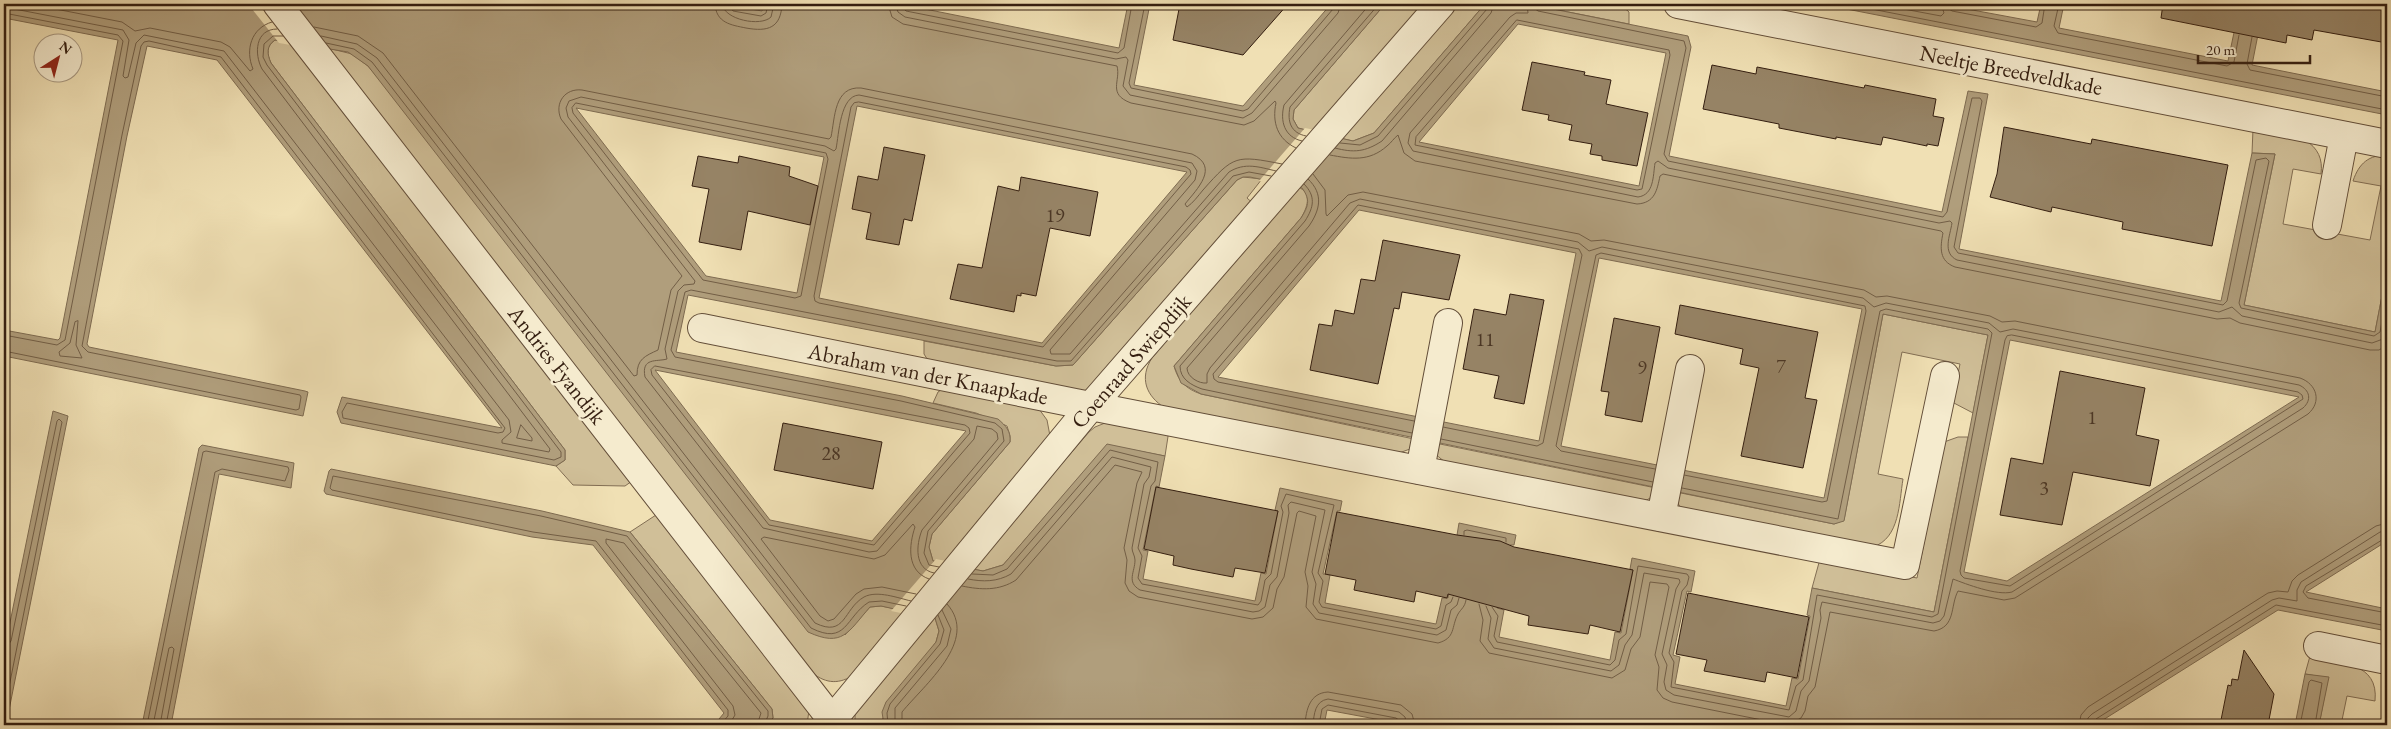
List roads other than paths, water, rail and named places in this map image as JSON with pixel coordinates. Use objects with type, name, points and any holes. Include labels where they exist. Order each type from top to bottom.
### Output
[{"type":"street","name":"Andries Fyandijk","points":[[278,4],[832,724]]},
{"type":"street","name":"Coenraad Swiepdijk","points":[[832,724],[1092,406],[1441,4]]},
{"type":"street","name":"Neeltje Breedveldkade","points":[[1678,4],[2387,144]]},
{"type":"street","points":[[2327,226],[2344,136]]},
{"type":"street","points":[[1422,461],[1448,323]]},
{"type":"street","name":"Abraham van der Knaapkade","points":[[702,328],[1092,406],[1422,461],[1662,508],[1905,565],[1945,376]]},
{"type":"street","points":[[1662,508],[1690,369]]},
{"type":"street","points":[[2318,646],[2387,660]]},
{"type":"water","points":[[4,4],[722,4],[762,11],[763,4],[900,4],[1119,48],[1128,4],[1150,4],[1134,85],[1243,106],[1331,4],[1385,4],[1294,110],[1293,119],[1298,128],[1353,141],[1374,133],[1485,4],[1528,4],[1688,36],[1691,47],[1669,156],[1942,212],[1968,91],[1988,94],[1959,249],[2221,301],[2252,153],[2275,154],[2244,305],[2375,332],[2387,270],[2387,541],[2306,592],[2387,609],[2387,631],[2278,610],[2095,725],[1408,725],[1327,710],[1324,725],[884,725],[882,712],[886,702],[936,642],[939,631],[935,618],[881,606],[870,607],[850,630],[837,638],[820,637],[808,632],[368,66],[348,52],[275,40],[268,50],[271,63],[565,450],[565,460],[556,466],[341,423],[337,412],[342,397],[502,428],[217,60],[147,46],[127,136],[87,344],[89,347],[308,392],[303,416],[4,356],[4,330],[58,340],[60,338],[118,40],[4,18]],"holes":[[[1518,24],[1666,53],[1639,186],[1419,142]],[[857,106],[1187,172],[1042,343],[819,298]],[[576,108],[824,157],[797,293],[706,276]],[[1243,177],[1250,177],[1302,188],[1307,196],[1308,203],[1301,218],[1174,366],[1181,383],[1201,394],[1834,524],[1844,521],[1883,314],[1988,335],[1934,612],[1812,588],[1807,615],[1810,616],[1798,679],[1792,678],[1786,706],[1675,684],[1680,657],[1673,655],[1687,591],[1691,592],[1695,571],[1632,558],[1630,569],[1633,570],[1621,633],[1615,632],[1610,660],[1499,637],[1504,610],[1497,608],[1510,545],[1514,545],[1516,535],[1459,523],[1457,535],[1460,536],[1448,598],[1442,598],[1436,624],[1325,603],[1330,575],[1323,574],[1337,511],[1340,511],[1342,501],[1280,488],[1275,510],[1278,511],[1266,574],[1261,573],[1255,601],[1143,579],[1148,551],[1143,550],[1156,486],[1159,487],[1165,456],[1107,444],[1003,565],[983,571],[933,561],[929,547],[932,534],[1010,442],[1010,435],[1007,429],[998,419],[902,396],[676,352],[688,295],[1056,366],[1073,365],[1237,180]],[[1359,210],[1576,253],[1539,441],[1218,377]],[[1599,258],[1862,309],[1824,498],[1561,446]],[[2010,340],[2299,397],[2007,581],[1964,572]],[[655,370],[966,431],[872,541],[770,520]]]},
{"type":"water","points":[[1821,4],[1940,4],[2037,22],[2041,4],[2064,4],[2059,28],[2228,61],[2240,4],[2264,4],[2252,65],[2387,92],[2387,115]]},
{"type":"water","points":[[53,411],[68,416],[6,725],[4,725],[4,652]]},
{"type":"water","points":[[202,445],[294,463],[291,488],[219,474],[171,725],[142,725],[199,448]]},
{"type":"water","points":[[331,469],[542,511],[630,532],[772,709],[773,718],[767,725],[714,725],[724,713],[593,545],[532,537],[326,494],[324,491]]},
{"type":"water","points":[[2305,674],[2329,677],[2319,725],[2295,725]]}]
